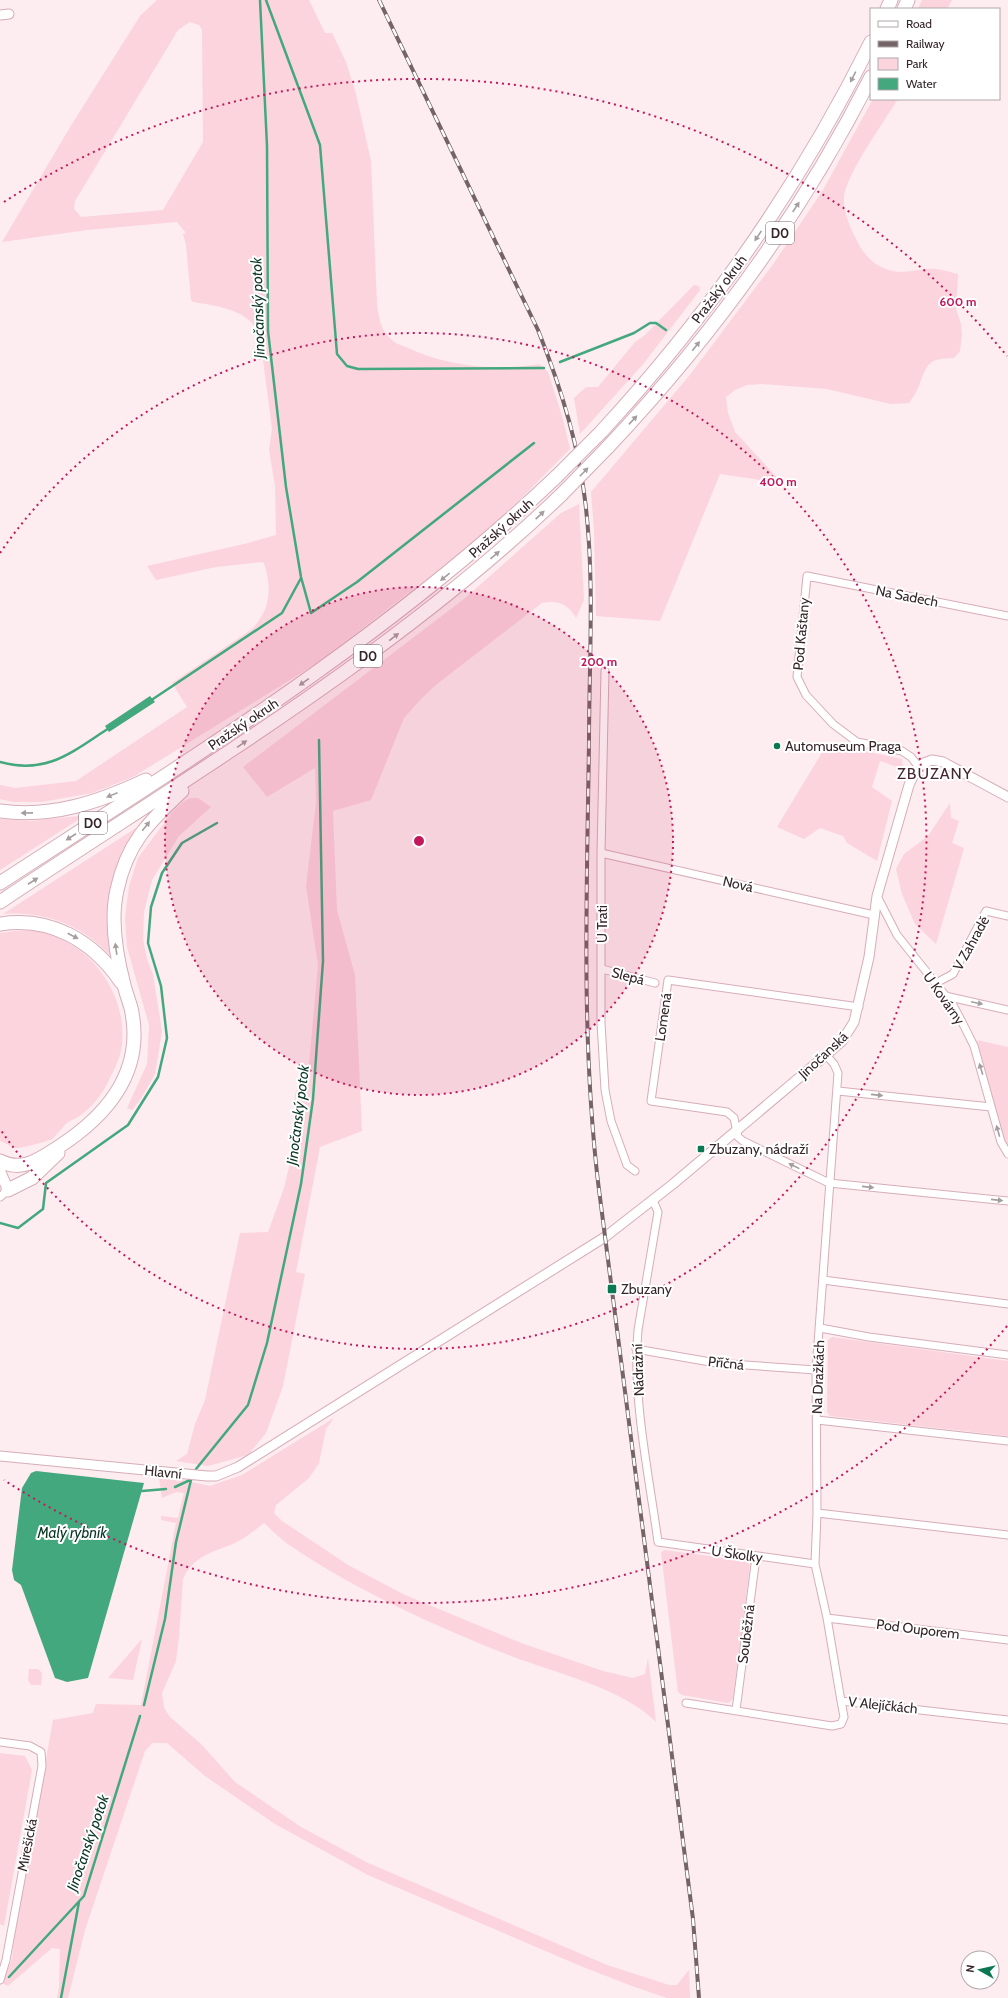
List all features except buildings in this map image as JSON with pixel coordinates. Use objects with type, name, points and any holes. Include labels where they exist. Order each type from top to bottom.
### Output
[{"type":"highway","name":"Pražský okruh","points":[[0,883],[186,762],[305,682],[409,605],[480,547],[557,476],[601,432],[652,376],[681,341],[757,238],[816,144],[870,44]]},
{"type":"highway","name":"Pražský okruh","points":[[0,902],[209,766],[323,689],[415,621],[485,564],[561,495],[672,377],[748,278],[810,185],[870,80]]},
{"type":"highway","points":[[0,811],[32,813],[54,811],[78,806],[122,791],[186,762]]},
{"type":"highway","points":[[3,1191],[32,1178],[68,1141],[106,1108],[120,1089],[132,1054],[134,1034],[132,1010],[124,987],[117,956],[114,922],[116,891],[127,857],[135,841],[150,820],[209,766]]},
{"type":"highway","points":[[0,924],[36,924],[55,928],[72,935],[98,954],[124,987]]},
{"type":"highway","points":[[3,1191],[43,1157],[68,1141]]},
{"type":"highway","points":[[0,1161],[9,1165],[24,1166],[43,1157]]},
{"type":"main road","points":[[0,1171],[3,1191]]},
{"type":"street","name":"Na Sadech","points":[[807,576],[1008,616]]},
{"type":"street","name":"Pod Kaštany","points":[[807,576],[797,677],[806,695],[833,724],[857,742],[902,751],[911,757],[919,767]]},
{"type":"street","name":"U Trati","points":[[605,670],[601,1023],[605,1090],[612,1121],[627,1165],[635,1171]]},
{"type":"street","points":[[919,767],[932,760],[942,762],[1008,797]]},
{"type":"street","name":"Jinočanská","points":[[583,1251],[605,1237],[653,1200],[826,1055],[847,1034],[854,1022],[859,1007],[869,957],[877,896],[909,785],[919,767]]},
{"type":"street","name":"Nová","points":[[602,853],[874,915]]},
{"type":"street","name":"U Kovárny","points":[[877,896],[897,935],[953,1005],[974,1046],[1001,1142],[1008,1154]]},
{"type":"street","name":"V Zahradě","points":[[936,983],[953,974],[986,911],[1008,916]]},
{"type":"street","name":"Slepá","points":[[602,969],[655,983]]},
{"type":"street","name":"Lomená","points":[[738,1129],[734,1118],[727,1112],[651,1101],[668,980],[859,1007]]},
{"type":"street","points":[[945,996],[1008,1010]]},
{"type":"street","name":"Na Dražkách","points":[[826,1055],[834,1064],[838,1073],[838,1091],[829,1183],[816,1370],[817,1513],[815,1564],[827,1618],[842,1700]]},
{"type":"street","points":[[838,1091],[991,1107]]},
{"type":"street","points":[[738,1129],[738,1137],[743,1141],[829,1183],[1008,1201]]},
{"type":"street","name":"Nádražní","points":[[653,1200],[658,1212],[636,1349],[637,1390],[658,1542]]},
{"type":"street","name":"Hlavní","points":[[0,1456],[174,1474],[216,1476],[238,1467],[583,1251]]},
{"type":"street","points":[[823,1280],[1008,1304]]},
{"type":"street","points":[[820,1328],[869,1337],[1008,1355]]},
{"type":"street","name":"Příčná","points":[[636,1349],[716,1363],[816,1370]]},
{"type":"street","points":[[817,1420],[1008,1441]]},
{"type":"street","points":[[817,1513],[1008,1535]]},
{"type":"street","name":"U Školky","points":[[658,1542],[756,1557],[815,1564]]},
{"type":"street","name":"Souběžná","points":[[736,1710],[756,1557]]},
{"type":"street","name":"Pod Ouporem","points":[[827,1618],[1008,1640]]},
{"type":"street","name":"V Alejíčkách","points":[[686,1703],[832,1726],[841,1724],[844,1717],[842,1700],[1008,1720]]},
{"type":"street","name":"Mirešická","points":[[0,1742],[30,1746],[41,1752],[42,1766],[6,1960],[0,1980]]},
{"type":"green space","points":[[157,0],[309,0],[325,33],[332,33],[346,62],[356,94],[371,161],[377,305],[380,320],[385,333],[397,343],[421,354],[454,363],[489,367],[539,364],[548,372],[562,416],[570,449],[466,554],[407,594],[319,662],[133,777],[92,793],[42,802],[13,802],[0,799],[0,785],[15,788],[76,781],[187,707],[172,683],[252,629],[263,614],[268,598],[269,590],[267,572],[264,563],[262,562],[216,567],[156,580],[147,566],[244,544],[276,535],[275,486],[269,450],[272,429],[260,337],[256,328],[249,320],[232,310],[193,302],[191,300],[186,245],[183,234],[186,233],[177,222],[87,230],[2,242],[72,124],[140,16]],"holes":[[[190,22],[199,25],[202,30],[203,142],[163,210],[81,217],[74,209],[75,201],[178,30]]]},
{"type":"green space","points":[[922,0],[952,0],[948,8],[918,8]]},
{"type":"green space","points":[[872,100],[897,100],[851,175],[846,187],[844,207],[855,237],[864,252],[875,264],[880,267],[896,272],[932,269],[958,274],[956,309],[961,324],[962,335],[960,351],[954,358],[940,359],[928,366],[917,391],[909,403],[891,404],[827,389],[761,384],[747,385],[735,390],[726,397],[728,413],[735,432],[782,483],[720,474],[660,621],[596,616],[594,530],[591,492],[689,376],[774,263],[823,190]]},
{"type":"green space","points":[[694,285],[699,286],[700,290],[644,363],[580,434],[574,398],[586,387],[598,387],[635,342],[644,336]]},
{"type":"green space","points":[[579,504],[584,600],[576,618],[570,609],[562,604],[553,602],[542,603],[437,684],[404,718],[371,800],[333,811],[337,910],[355,975],[362,1131],[320,1147],[296,1272],[305,1274],[283,1386],[266,1433],[248,1455],[208,1466],[176,1461],[187,1454],[195,1424],[205,1400],[240,1233],[268,1232],[284,1188],[295,1142],[295,1094],[309,1064],[318,965],[306,886],[316,802],[315,768],[267,797],[243,767],[464,599],[561,513]]},
{"type":"green space","points":[[826,746],[855,749],[902,759],[903,769],[880,761],[872,787],[892,801],[877,861],[847,843],[843,836],[820,828],[804,839],[777,827]]},
{"type":"green space","points":[[191,798],[198,798],[211,807],[179,836],[152,880],[144,912],[143,939],[147,959],[153,975],[162,1031],[155,1074],[140,1100],[132,1110],[127,1108],[147,1064],[149,1025],[127,947],[125,918],[129,886],[138,858],[173,811],[184,801]]},
{"type":"green space","points":[[950,803],[951,818],[959,821],[952,843],[964,848],[936,944],[915,924],[902,894],[896,869],[904,854],[928,836]]},
{"type":"green space","points":[[79,816],[78,820],[0,870],[0,819],[30,821]]},
{"type":"green space","points":[[136,828],[137,829],[129,842],[111,957],[88,936],[62,922],[34,915],[3,914]]},
{"type":"green space","points":[[36,931],[55,936],[72,945],[87,957],[100,971],[111,987],[118,1005],[122,1024],[122,1044],[116,1066],[107,1085],[93,1104],[82,1114],[67,1123],[52,1139],[17,1148],[0,1141],[0,933]]},
{"type":"green space","points":[[977,1040],[1008,1047],[1008,1147],[1001,1132]]},
{"type":"green space","points":[[832,1337],[1008,1361],[1008,1436],[830,1416],[827,1412],[828,1340]]},
{"type":"green space","points":[[334,1418],[326,1429],[319,1463],[309,1478],[276,1505],[274,1513],[282,1521],[348,1565],[405,1595],[521,1643],[603,1671],[633,1678],[645,1674],[648,1658],[656,1722],[642,1710],[607,1691],[484,1645],[370,1593],[342,1578],[287,1544],[264,1523],[239,1541],[204,1556],[187,1571],[183,1579],[176,1661],[162,1693],[164,1708],[170,1717],[201,1744],[235,1782],[301,1827],[368,1863],[607,1965],[669,1985],[677,1985],[689,1970],[690,1998],[667,1998],[632,1986],[583,1967],[368,1875],[275,1824],[205,1776],[167,1743],[152,1743],[145,1751],[85,1930],[68,1998],[57,1998],[59,1987],[60,1949],[52,1948],[8,1986],[2,1983],[12,1959],[16,1914],[28,1860],[53,1720],[93,1713],[96,1704],[141,1705],[176,1523],[161,1520],[161,1516],[178,1518],[184,1493],[176,1492],[162,1498],[159,1478],[177,1479],[210,1486],[242,1475]]},
{"type":"green space","points":[[664,1550],[746,1561],[750,1565],[733,1699],[728,1703],[682,1695],[678,1692],[661,1553]]},
{"type":"green space","points":[[142,1639],[133,1680],[108,1678]]},
{"type":"green space","points":[[29,1669],[38,1669],[42,1673],[41,1685],[31,1685],[28,1680]]},
{"type":"green space","points":[[0,1753],[25,1756],[32,1770],[4,1926],[0,1924]]},
{"type":"water","points":[[150,696],[155,702],[109,732],[105,726]]},
{"type":"water","name":"Malý rybník","points":[[36,1471],[144,1483],[88,1678],[67,1682],[55,1678],[21,1585],[14,1580],[12,1570],[22,1488],[31,1473]]},
{"type":"waterway","name":"Jinočanský potok","points":[[260,0],[267,146],[268,331],[286,487],[301,577],[311,613],[357,582],[534,443]]},
{"type":"waterway","points":[[266,0],[320,145],[337,354],[347,366],[358,369],[544,368]]},
{"type":"waterway","points":[[560,362],[634,333],[650,323],[656,323],[666,330]]},
{"type":"waterway","points":[[150,701],[282,613],[301,578]]},
{"type":"waterway","points":[[0,762],[32,766],[58,759],[71,753],[109,728]]},
{"type":"waterway","name":"Jinočanský potok","points":[[196,1469],[248,1405],[267,1343],[301,1184],[313,1099],[323,961],[319,740]]},
{"type":"waterway","points":[[0,1223],[18,1228],[43,1209],[46,1183],[128,1125],[158,1077],[167,1038],[161,986],[148,943],[151,907],[162,873],[182,843],[217,823]]},
{"type":"waterway","points":[[175,1487],[190,1480]]},
{"type":"waterway","name":"Jinočanský potok","points":[[144,1705],[165,1619],[176,1542],[191,1480]]},
{"type":"waterway","points":[[142,1491],[166,1489]]},
{"type":"waterway","name":"Jinočanský potok","points":[[9,1977],[84,1896],[140,1716]]},
{"type":"waterway","points":[[61,1998],[79,1902]]},
{"type":"railway","points":[[379,0],[538,330],[561,392],[573,435],[582,478],[588,530],[591,590],[586,962],[589,1072],[593,1127],[598,1182],[693,1919],[699,1998]]},
{"type":"place","name":"Automuseum Praga","points":[[777,746]]},
{"type":"place","name":"Zbuzany, nádraží","points":[[701,1149]]},
{"type":"place","name":"Zbuzany","points":[[612,1289]]},
{"type":"district","name":"ZBUZANY","points":[[935,773]]}]
